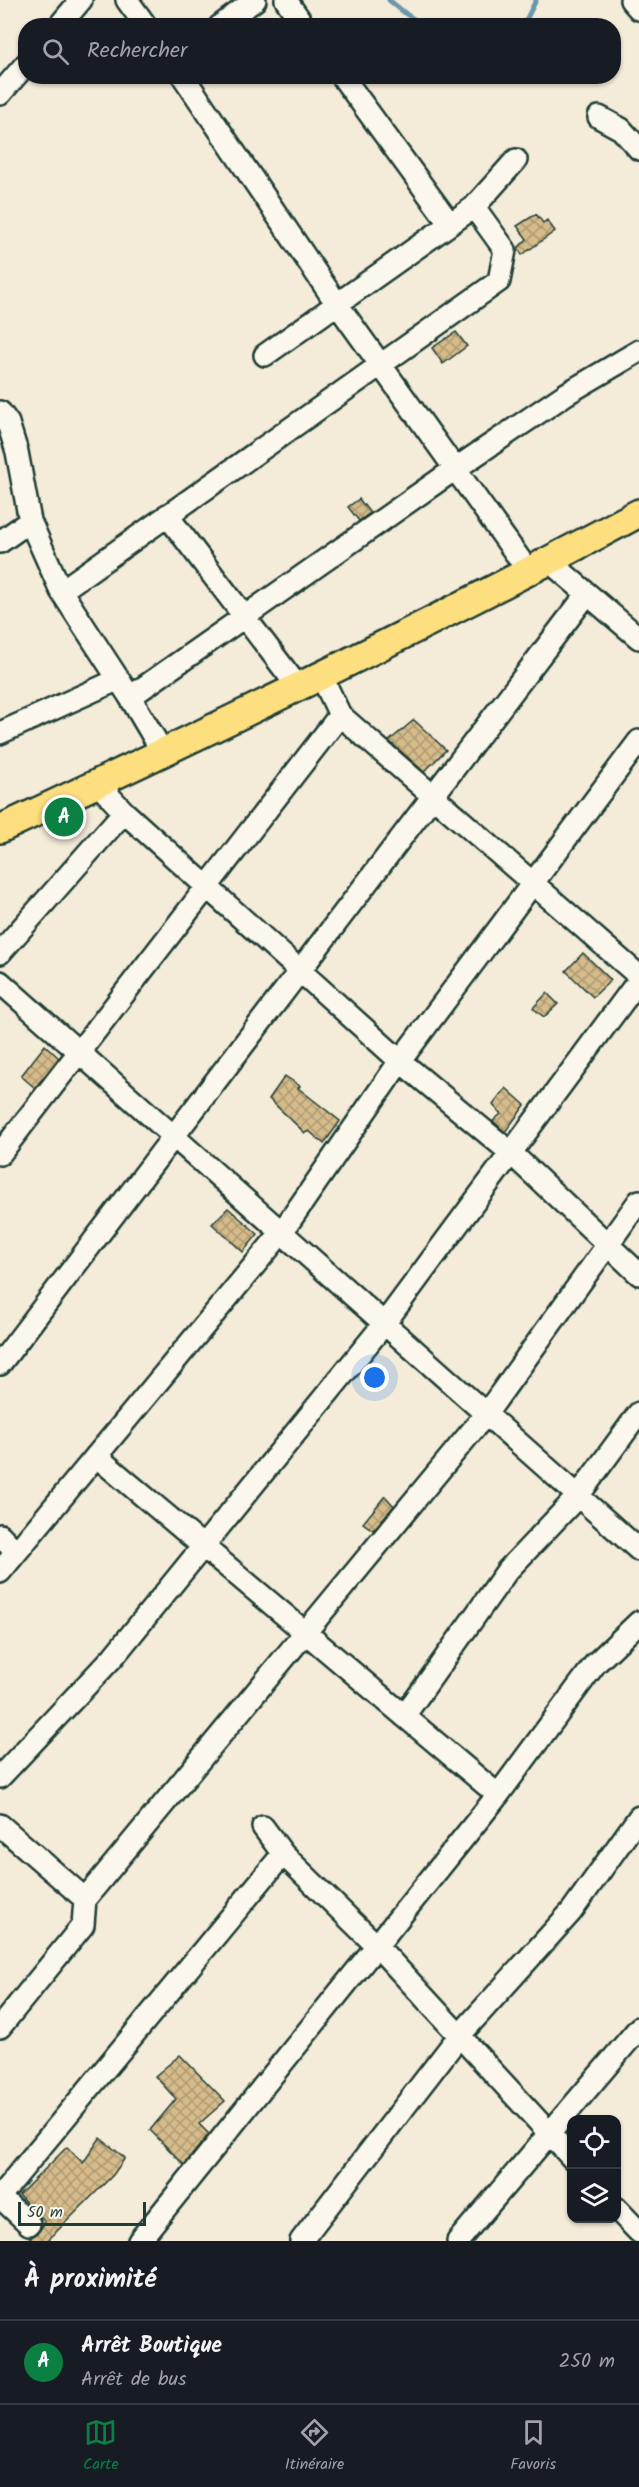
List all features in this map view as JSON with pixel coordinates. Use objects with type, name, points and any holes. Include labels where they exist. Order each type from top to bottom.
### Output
[{"type":"main road","points":[[0,829],[309,681],[539,566],[639,513]]},
{"type":"street","points":[[66,18],[81,0]]},
{"type":"street","points":[[127,0],[140,18]]},
{"type":"street","points":[[231,18],[255,0]]},
{"type":"street","points":[[285,0],[298,18]]},
{"type":"street","points":[[631,0],[639,9]]},
{"type":"street","points":[[0,94],[18,73]]},
{"type":"street","points":[[188,84],[337,304],[455,469],[539,566],[587,594],[639,638]]},
{"type":"street","points":[[348,84],[450,224]]},
{"type":"street","points":[[599,117],[621,129],[639,149]]},
{"type":"street","points":[[265,355],[474,207],[516,160]]},
{"type":"street","points":[[61,591],[499,280],[505,250],[474,207]]},
{"type":"street","points":[[130,697],[455,469],[566,394],[639,351]]},
{"type":"street","points":[[0,412],[8,423],[9,453],[30,521],[61,591],[162,751]]},
{"type":"street","points":[[0,1777],[113,1657],[384,1324],[639,978],[340,714],[244,617],[167,515]]},
{"type":"street","points":[[0,542],[30,521]]},
{"type":"street","points":[[0,1364],[587,594]]},
{"type":"street","points":[[0,733],[117,680]]},
{"type":"street","points":[[0,1154],[340,714]]},
{"type":"street","points":[[0,1572],[282,1232],[400,1061],[639,741]]},
{"type":"street","points":[[98,784],[124,812],[400,1061],[511,1153],[639,1274]]},
{"type":"street","points":[[0,953],[124,812]]},
{"type":"street","points":[[0,982],[639,1550]]},
{"type":"street","points":[[0,2027],[83,1925],[85,1899],[486,1414],[639,1201]]},
{"type":"street","points":[[404,1716],[507,1571],[578,1496],[639,1413]]},
{"type":"street","points":[[96,1456],[498,1795]]},
{"type":"street","points":[[0,1534],[16,1552]]},
{"type":"street","points":[[139,2241],[498,1795],[595,1664],[639,1622]]},
{"type":"street","points":[[301,2241],[459,2036],[571,1912],[639,1817]]},
{"type":"street","points":[[0,1825],[85,1899]]},
{"type":"street","points":[[263,1827],[283,1854],[377,1946],[567,2153]]},
{"type":"street","points":[[29,2224],[0,2196],[283,1854]]},
{"type":"street","points":[[458,2241],[639,2028]]},
{"type":"street","points":[[621,2214],[635,2232]]},
{"type":"building","points":[[536,214],[543,223],[547,220],[555,231],[522,255],[518,248],[527,239],[517,226]]},
{"type":"building","points":[[456,332],[467,346],[443,364],[432,348]]},
{"type":"building","points":[[359,499],[370,513],[359,521],[348,507]]},
{"type":"building","points":[[414,720],[446,750],[424,772],[389,741]]},
{"type":"building","points":[[583,953],[611,980],[593,997],[566,971]]},
{"type":"building","points":[[547,993],[558,1004],[544,1017],[533,1008]]},
{"type":"building","points":[[45,1045],[59,1058],[35,1088],[21,1076]]},
{"type":"building","points":[[285,1076],[340,1121],[324,1144],[309,1131],[305,1133],[269,1099]]},
{"type":"building","points":[[506,1088],[525,1105],[505,1132],[493,1121],[501,1114],[493,1105]]},
{"type":"building","points":[[228,1208],[258,1234],[243,1252],[212,1224]]},
{"type":"building","points":[[385,1496],[394,1506],[373,1530],[363,1523]]},
{"type":"building","points":[[180,2055],[225,2101],[199,2124],[209,2134],[184,2165],[150,2130],[176,2099],[155,2076]]},
{"type":"building","points":[[100,2138],[125,2158],[113,2175],[47,2241],[25,2241],[38,2233],[45,2222],[19,2195],[67,2147],[83,2163]]},
{"type":"waterway","points":[[389,0],[412,18]]},
{"type":"waterway","points":[[527,18],[536,0]]},
{"type":"place","name":"Arrêt Boutique","points":[[64,817]]}]
